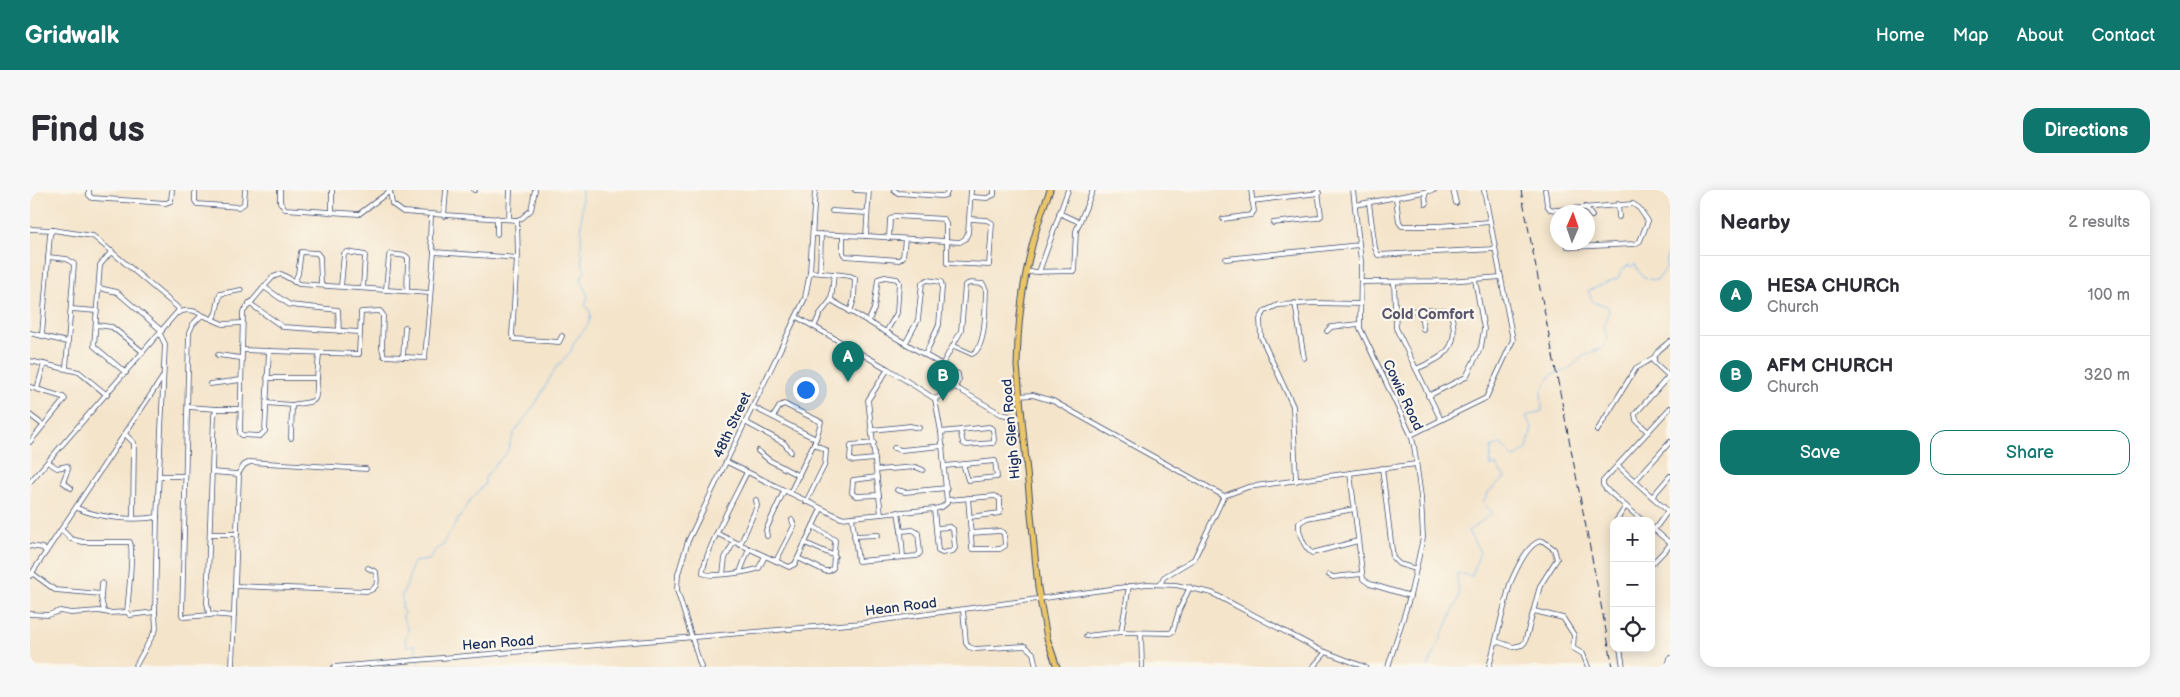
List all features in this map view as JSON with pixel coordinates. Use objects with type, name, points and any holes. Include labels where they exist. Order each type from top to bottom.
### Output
[{"type":"main road","name":"High Glen Road","points":[[1050,190],[1036,229],[1025,272],[1017,332],[1018,396],[1039,599],[1047,638],[1057,667]]},
{"type":"street","points":[[89,190],[90,197],[92,198],[166,203],[171,201],[172,190]]},
{"type":"street","points":[[194,190],[196,204],[224,207],[242,206],[245,190]]},
{"type":"street","points":[[280,190],[280,202],[285,209],[359,214],[390,191],[392,204],[400,211],[444,216],[518,220],[532,210],[534,190]]},
{"type":"street","points":[[332,190],[332,213]]},
{"type":"street","points":[[444,216],[446,190]]},
{"type":"street","points":[[509,219],[510,190]]},
{"type":"street","name":"48th Street","points":[[701,667],[678,590],[678,574],[688,541],[797,317],[807,292],[816,190]]},
{"type":"street","points":[[856,190],[869,190],[866,236]]},
{"type":"street","points":[[894,190],[898,193],[941,196],[946,195],[948,190]]},
{"type":"street","points":[[813,234],[960,242],[965,239],[970,219],[970,190]]},
{"type":"street","points":[[971,197],[990,198],[994,195],[994,190]]},
{"type":"street","points":[[1039,272],[1068,190]]},
{"type":"street","points":[[1025,272],[1074,271],[1076,231],[1093,190]]},
{"type":"street","points":[[1223,219],[1252,215],[1254,211],[1251,190]]},
{"type":"street","name":"Cowie Road","points":[[1353,190],[1362,282],[1359,324],[1364,339],[1411,435],[1416,464],[1423,538],[1410,596],[1388,667]]},
{"type":"street","points":[[1355,205],[1434,190]]},
{"type":"street","points":[[1453,190],[1456,203]]},
{"type":"street","points":[[1411,435],[1486,398],[1512,344],[1513,335],[1484,190]]},
{"type":"street","points":[[1545,190],[1547,205],[1550,209]]},
{"type":"street","points":[[1252,201],[1319,192],[1320,216],[1317,218],[1273,223]]},
{"type":"street","points":[[1425,192],[1426,204]]},
{"type":"street","points":[[1396,198],[1399,222],[1402,226],[1423,227],[1490,222]]},
{"type":"street","points":[[1369,203],[1375,248],[1378,255],[1496,249]]},
{"type":"street","points":[[1618,204],[1619,218]]},
{"type":"street","points":[[1595,206],[1636,204],[1648,221],[1638,243],[1595,246]]},
{"type":"street","points":[[832,211],[867,213]]},
{"type":"street","points":[[1059,213],[1079,222]]},
{"type":"street","points":[[242,350],[359,354],[361,311],[382,312],[384,356],[425,358],[434,252],[430,239],[431,215]]},
{"type":"street","points":[[889,238],[890,219],[895,216],[944,219],[946,224],[947,263],[989,265],[992,223],[987,220],[970,219]]},
{"type":"street","points":[[496,234],[497,218]]},
{"type":"street","points":[[518,220],[518,257],[512,335],[514,339],[558,342],[562,336]]},
{"type":"street","points":[[30,229],[90,234],[178,307],[178,313]]},
{"type":"street","points":[[42,335],[50,234],[53,230]]},
{"type":"street","points":[[820,272],[821,234]]},
{"type":"street","points":[[843,236],[843,253],[845,256],[899,260],[903,257],[905,239]]},
{"type":"street","points":[[1226,259],[1359,245]]},
{"type":"street","points":[[112,251],[101,262],[95,347],[126,373]]},
{"type":"street","points":[[294,282],[298,274],[301,252],[317,253],[320,257],[321,285]]},
{"type":"street","points":[[342,286],[344,254],[347,252],[365,255],[363,288]]},
{"type":"street","points":[[434,252],[517,258]]},
{"type":"street","points":[[386,289],[389,256],[391,254],[408,258],[407,291]]},
{"type":"street","points":[[48,257],[67,259],[74,264],[66,368]]},
{"type":"street","points":[[810,272],[855,278],[854,299],[850,312]]},
{"type":"street","points":[[269,351],[264,431],[260,436],[240,434],[244,310],[273,277],[281,274],[294,282],[430,293]]},
{"type":"street","points":[[814,327],[820,314],[831,300],[834,274]]},
{"type":"street","points":[[868,322],[874,309],[878,279],[885,277],[896,279],[899,282],[897,310],[886,332]]},
{"type":"street","points":[[1362,282],[1394,283],[1501,277]]},
{"type":"street","points":[[905,344],[918,320],[922,282],[927,280],[941,282],[939,325],[925,355]]},
{"type":"street","points":[[1428,396],[1466,377],[1481,347],[1484,329],[1474,280]]},
{"type":"street","points":[[942,365],[961,331],[965,286],[970,283],[983,284],[986,290],[983,334],[976,352],[970,354],[954,346]]},
{"type":"street","points":[[1394,283],[1396,328],[1441,420]]},
{"type":"street","points":[[264,286],[290,305],[338,310],[339,331]]},
{"type":"street","points":[[99,288],[118,292],[161,333],[165,342],[157,517],[156,629],[135,667]]},
{"type":"street","points":[[213,318],[220,294],[241,290]]},
{"type":"street","points":[[831,300],[959,375],[959,380],[955,387],[935,399]]},
{"type":"street","points":[[250,303],[283,327],[359,332]]},
{"type":"street","points":[[1295,304],[1304,358]]},
{"type":"street","points":[[1296,481],[1293,406],[1259,330],[1260,319],[1265,311],[1278,305],[1360,304]]},
{"type":"street","points":[[71,309],[97,310]]},
{"type":"street","points":[[31,481],[178,313],[184,310],[198,312],[223,324],[243,323]]},
{"type":"street","points":[[1420,310],[1423,329]]},
{"type":"street","points":[[1394,311],[1448,310],[1451,314],[1454,335],[1444,356],[1416,369]]},
{"type":"street","points":[[202,315],[192,324],[190,333],[182,615],[184,617],[234,616]]},
{"type":"street","points":[[727,462],[841,518],[934,509],[945,506],[948,500],[942,432],[935,399],[888,369],[797,317]]},
{"type":"street","points":[[1327,331],[1331,327],[1359,324]]},
{"type":"street","points":[[96,325],[113,328],[143,352]]},
{"type":"street","points":[[402,357],[405,327]]},
{"type":"street","points":[[30,332],[67,342]]},
{"type":"street","points":[[1596,431],[1636,368],[1654,358],[1655,354],[1670,341]]},
{"type":"street","points":[[266,403],[292,405],[309,403],[314,400],[317,396],[316,378],[319,354]]},
{"type":"street","points":[[218,355],[241,358]]},
{"type":"street","points":[[1648,432],[1636,420],[1635,414],[1670,377],[1654,362],[1654,358]]},
{"type":"street","points":[[30,361],[81,373],[107,394]]},
{"type":"street","points":[[37,389],[44,364]]},
{"type":"street","points":[[882,514],[868,400],[888,369]]},
{"type":"street","points":[[101,594],[55,590],[31,575],[163,377]]},
{"type":"street","points":[[267,378],[316,378]]},
{"type":"street","points":[[210,384],[241,380]]},
{"type":"street","points":[[30,387],[65,399],[30,442]]},
{"type":"street","points":[[955,387],[1001,414],[1020,418]]},
{"type":"street","points":[[1018,396],[1033,395],[1053,401],[1224,496]]},
{"type":"street","points":[[773,417],[780,406],[784,404],[822,422],[814,444],[790,494]]},
{"type":"street","points":[[291,438],[292,405]]},
{"type":"street","points":[[188,407],[217,410],[240,409]]},
{"type":"street","points":[[753,407],[816,439]]},
{"type":"street","points":[[1639,517],[1603,485],[1603,481],[1670,408]]},
{"type":"street","points":[[211,615],[207,610],[214,415],[217,410]]},
{"type":"street","points":[[30,415],[43,425]]},
{"type":"street","points":[[746,422],[784,443],[791,452]]},
{"type":"street","points":[[872,430],[910,426],[918,428]]},
{"type":"street","points":[[942,432],[960,430],[991,427],[993,443],[966,445],[963,443],[960,430]]},
{"type":"street","points":[[125,434],[134,443],[133,517]]},
{"type":"street","points":[[1635,481],[1670,442]]},
{"type":"street","points":[[874,443],[850,445],[850,459],[853,461],[875,459]]},
{"type":"street","points":[[806,502],[826,459],[826,450],[814,444]]},
{"type":"street","points":[[894,448],[901,450],[943,446]]},
{"type":"street","points":[[758,451],[769,460],[799,476]]},
{"type":"street","points":[[945,466],[963,464],[995,461],[997,477],[968,480],[963,464]]},
{"type":"street","points":[[48,462],[57,468],[67,466],[63,482],[71,488]]},
{"type":"street","points":[[232,667],[238,474],[244,465],[250,462],[366,469]]},
{"type":"street","points":[[1160,584],[1164,577],[1194,559],[1224,496],[1248,487],[1416,464]]},
{"type":"street","points":[[1618,466],[1669,512],[1655,526]]},
{"type":"street","points":[[877,470],[916,467],[923,470]]},
{"type":"street","points":[[1382,468],[1393,558],[1399,564],[1416,569]]},
{"type":"street","points":[[212,472],[238,474]]},
{"type":"street","points":[[747,472],[704,563],[703,574],[723,574],[758,569],[765,556]]},
{"type":"street","points":[[1350,473],[1363,579],[1370,584],[1410,596]]},
{"type":"street","points":[[160,476],[185,476]]},
{"type":"street","points":[[878,477],[853,480],[852,493],[856,496],[879,495]]},
{"type":"street","points":[[1652,497],[1669,480]]},
{"type":"street","points":[[897,490],[905,492],[947,488]]},
{"type":"street","points":[[766,536],[766,530],[784,490]]},
{"type":"street","points":[[948,500],[994,496],[1000,499],[1000,513],[970,517]]},
{"type":"street","points":[[968,498],[971,534],[973,549],[1001,549],[1005,546],[1004,533],[1000,530],[971,534]]},
{"type":"street","points":[[740,545],[757,506],[756,500]]},
{"type":"street","points":[[1619,517],[1626,506]]},
{"type":"street","points":[[77,508],[94,515],[157,517]]},
{"type":"street","points":[[718,534],[789,567],[795,564],[821,509]]},
{"type":"street","points":[[934,509],[938,551],[942,553],[953,551],[953,529],[950,527],[936,528]]},
{"type":"street","points":[[1354,509],[1307,518],[1299,523],[1298,530],[1308,550],[1312,552],[1358,541]]},
{"type":"street","points":[[898,512],[903,557]]},
{"type":"street","points":[[852,517],[856,558],[859,562],[919,555],[919,534],[913,530],[901,531]]},
{"type":"street","points":[[776,561],[794,526],[792,520]]},
{"type":"street","points":[[798,558],[827,571],[833,568],[835,556],[834,538],[814,526]]},
{"type":"street","points":[[62,530],[71,539],[83,542],[130,542],[132,545],[132,556],[127,612]]},
{"type":"street","points":[[1653,562],[1670,544],[1655,530]]},
{"type":"street","points":[[211,534],[237,534]]},
{"type":"street","points":[[854,536],[878,535]]},
{"type":"street","points":[[1489,667],[1513,577],[1533,544],[1543,540],[1554,548],[1557,559],[1540,586],[1526,637],[1522,645],[1513,647],[1496,641]]},
{"type":"street","points":[[723,574],[725,558],[734,542]]},
{"type":"street","points":[[805,543],[835,556]]},
{"type":"street","points":[[30,546],[43,548],[46,552]]},
{"type":"street","points":[[740,572],[749,549]]},
{"type":"street","points":[[236,586],[368,591],[375,588],[377,584],[376,572],[368,568]]},
{"type":"street","points":[[1329,575],[1333,577],[1362,574]]},
{"type":"street","points":[[102,583],[101,594],[104,611]]},
{"type":"street","name":"Hean Road","points":[[334,667],[860,624],[1129,586],[1160,584],[1190,587],[1221,597],[1326,652],[1365,667]]},
{"type":"street","points":[[1122,632],[1129,586]]},
{"type":"street","points":[[1086,636],[1122,632],[1170,633],[1173,631],[1179,610],[1190,587]]},
{"type":"street","points":[[963,610],[966,643],[969,647],[975,649],[1026,646],[1033,654],[1036,667]]},
{"type":"street","points":[[30,614],[48,615],[60,611],[71,613],[104,611],[109,613],[127,612],[130,615],[155,612]]},
{"type":"street","points":[[1534,611],[1563,618],[1574,636],[1573,648],[1582,654],[1588,667]]},
{"type":"street","points":[[1141,633],[1142,667]]},
{"type":"street","points":[[1313,667],[1326,652]]},
{"type":"street","points":[[1621,652],[1623,667]]},
{"type":"street","points":[[1668,667],[1670,658]]},
{"type":"waterway","points":[[419,667],[415,645],[407,646],[405,638],[409,632],[403,618],[404,611],[401,609],[403,602],[401,596],[414,562],[429,560],[436,549],[444,545],[445,540],[470,501],[485,484],[485,478],[507,452],[514,433],[536,403],[555,369],[571,351],[574,342],[588,325],[591,316],[585,305],[588,297],[581,278],[585,271],[581,260],[583,254],[581,252],[582,190]]},
{"type":"waterway","points":[[1428,667],[1459,598],[1457,573],[1472,576],[1480,552],[1468,531],[1493,513],[1483,503],[1489,491],[1505,478],[1496,465],[1490,466],[1491,448],[1501,444],[1514,458],[1527,449],[1532,427],[1526,416],[1542,411],[1541,392],[1551,375],[1567,370],[1584,356],[1602,348],[1608,342],[1604,327],[1609,310],[1607,306],[1593,302],[1588,291],[1618,278],[1621,271],[1629,265],[1632,267],[1635,264],[1643,276],[1657,280],[1666,269],[1666,258],[1670,247]]},
{"type":"railway","points":[[1521,190],[1613,667]]},
{"type":"place","name":"HESA CHURCh","points":[[848,382]]},
{"type":"place","name":"AFM CHURCH","points":[[943,401]]},
{"type":"district","name":"Cold Comfort","points":[[1428,314]]}]
